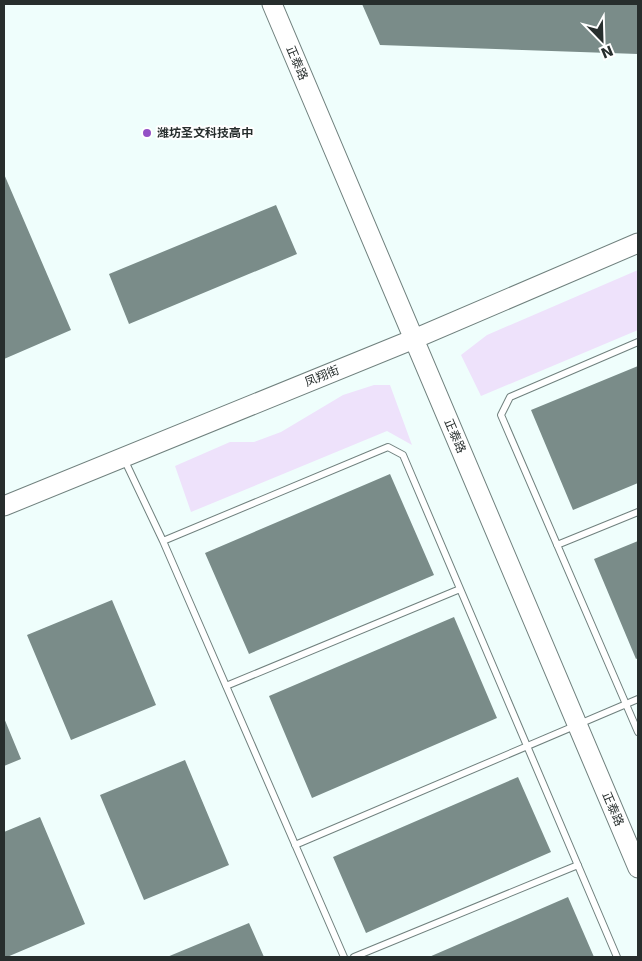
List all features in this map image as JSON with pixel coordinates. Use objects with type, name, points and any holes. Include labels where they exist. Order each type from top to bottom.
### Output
[{"type":"street","name":"正泰路","points":[[272,4],[638,868]]},
{"type":"street","name":"凤翔街","points":[[4,506],[414,338],[638,243]]},
{"type":"lane","points":[[638,342],[510,397],[501,415],[638,732]]},
{"type":"lane","points":[[163,541],[388,447],[403,455],[617,957]]},
{"type":"lane","points":[[123,457],[163,541],[344,957]]},
{"type":"lane","points":[[558,545],[638,512]]},
{"type":"lane","points":[[226,686],[460,588]]},
{"type":"lane","points":[[295,845],[638,699]]},
{"type":"lane","points":[[354,957],[578,865]]},
{"type":"shaded area","points":[[638,270],[638,330],[481,396],[461,355],[487,335]]},
{"type":"shaded area","points":[[374,385],[390,385],[412,445],[387,431],[191,512],[175,466],[230,442],[254,442],[281,432],[343,395]]},
{"type":"building","points":[[362,4],[638,4],[638,54],[380,45]]},
{"type":"building","points":[[4,174],[71,330],[4,359]]},
{"type":"building","points":[[276,205],[297,254],[129,324],[109,274]]},
{"type":"building","points":[[638,366],[638,483],[573,510],[531,410]]},
{"type":"building","points":[[390,474],[434,575],[249,654],[205,553]]},
{"type":"building","points":[[638,541],[638,658],[636,659],[594,559]]},
{"type":"building","points":[[112,600],[156,705],[71,740],[27,635]]},
{"type":"building","points":[[454,617],[497,718],[312,798],[269,696]]},
{"type":"building","points":[[4,718],[21,759],[4,766]]},
{"type":"building","points":[[185,760],[229,865],[144,900],[100,795]]},
{"type":"building","points":[[518,777],[551,852],[366,933],[333,857]]},
{"type":"building","points":[[40,817],[85,924],[4,957],[4,832]]},
{"type":"building","points":[[568,897],[594,957],[429,957]]},
{"type":"building","points":[[249,923],[264,957],[167,957]]},
{"type":"place","name":"潍坊圣文科技高中","points":[[147,133]]}]
